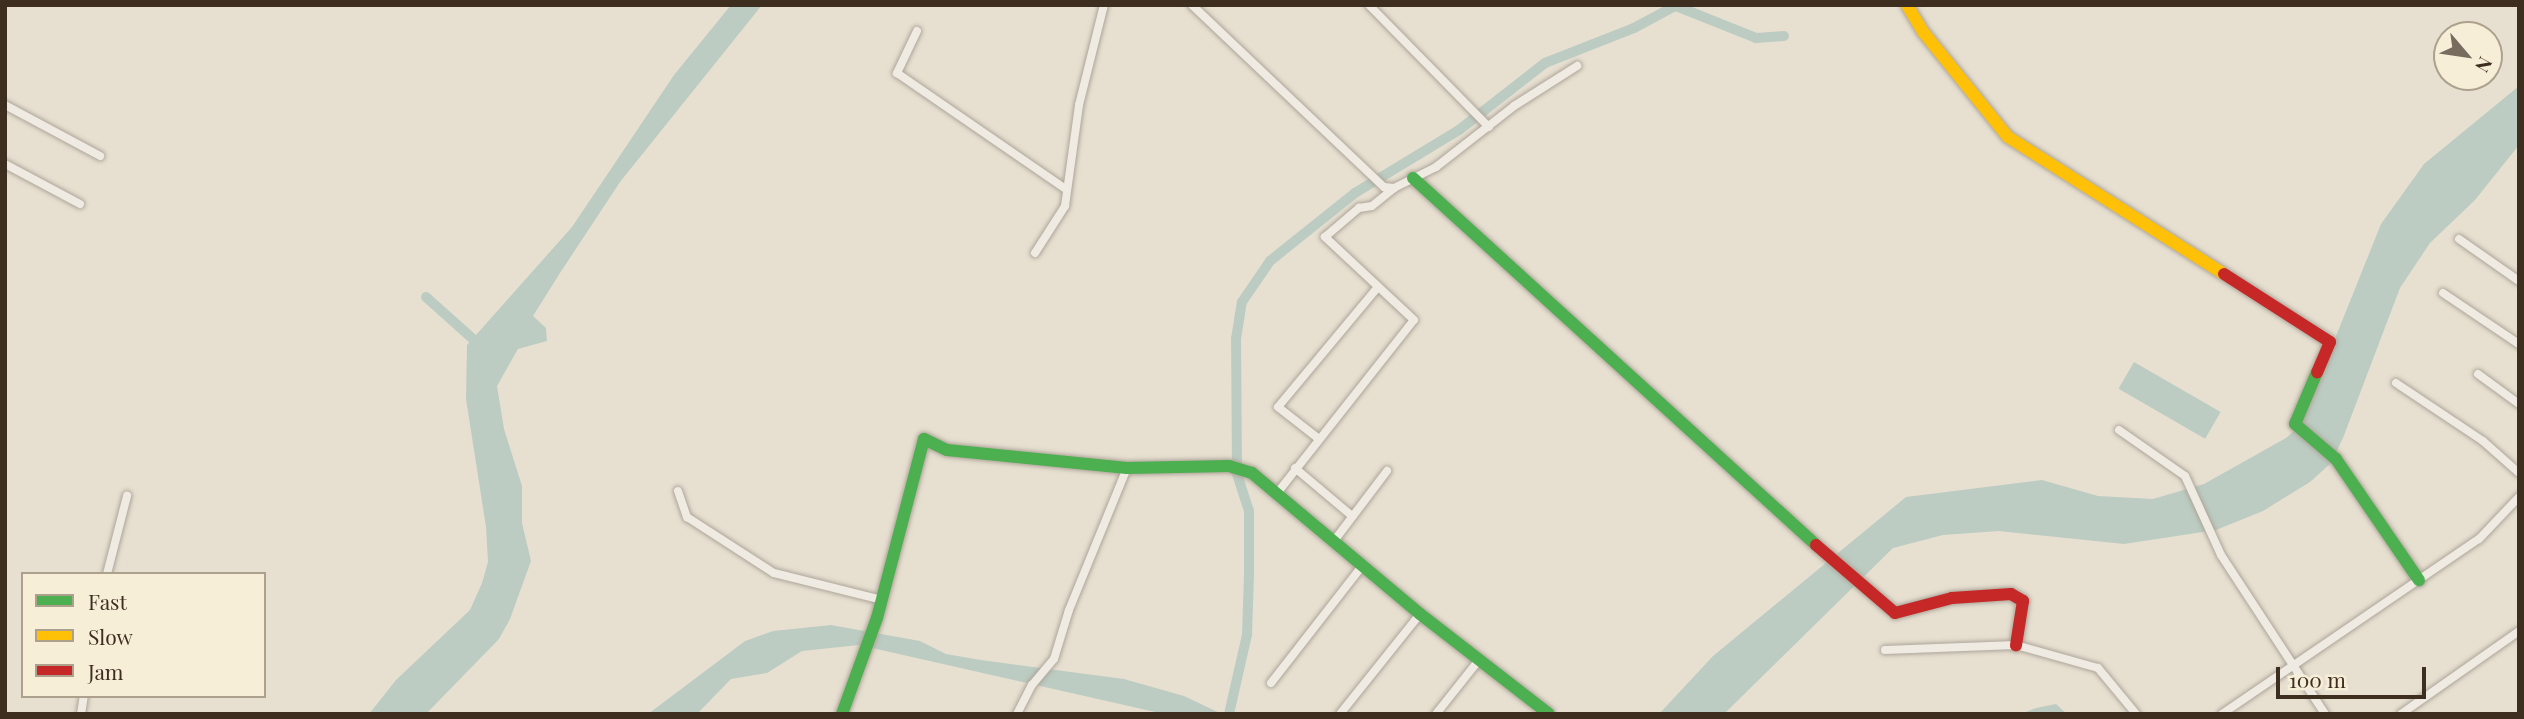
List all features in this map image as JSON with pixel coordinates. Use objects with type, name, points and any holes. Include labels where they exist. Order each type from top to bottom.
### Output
[{"type":"street","points":[[1035,253],[1065,206],[1079,105],[1104,5]]},
{"type":"street","points":[[1192,5],[1384,187],[1394,188]]},
{"type":"street","points":[[1369,5],[1489,127]]},
{"type":"street","points":[[1908,5],[1924,33],[2008,137],[2330,342],[2295,424],[2336,459],[2418,580]]},
{"type":"street","points":[[917,31],[897,73],[1067,190]]},
{"type":"street","points":[[1278,492],[1414,320],[1325,237],[1359,208],[1372,206],[1394,188],[1436,167],[1577,66]]},
{"type":"street","points":[[5,105],[100,156]]},
{"type":"street","points":[[5,164],[80,204]]},
{"type":"street","points":[[1413,178],[1895,613],[1951,598],[2020,596],[2023,601],[2016,645]]},
{"type":"street","points":[[2459,239],[2519,281]]},
{"type":"street","points":[[1319,439],[1278,407],[1378,287]]},
{"type":"street","points":[[2443,293],[2519,344]]},
{"type":"street","points":[[2478,374],[2519,404]]},
{"type":"street","points":[[2396,383],[2483,441],[2519,473]]},
{"type":"street","points":[[2119,430],[2170,462],[2190,483],[2210,534],[2292,667],[2325,714]]},
{"type":"street","points":[[842,714],[883,600],[924,439],[947,450],[1127,468],[1229,467],[1252,473],[1278,492],[1420,614],[1549,714]]},
{"type":"street","points":[[1017,714],[1032,685],[1054,659],[1127,468]]},
{"type":"street","points":[[1295,468],[1352,516]]},
{"type":"street","points":[[1334,541],[1387,471]]},
{"type":"street","points":[[678,491],[687,517],[774,573],[883,600]]},
{"type":"street","points":[[108,572],[127,496]]},
{"type":"street","points":[[2222,714],[2479,539],[2519,497]]},
{"type":"street","points":[[1271,683],[1362,566]]},
{"type":"street","points":[[1340,714],[1420,614]]},
{"type":"street","points":[[2401,714],[2519,631]]},
{"type":"street","points":[[1885,650],[2016,645],[2098,668],[2136,714]]},
{"type":"street","points":[[1437,714],[1479,660]]},
{"type":"shaded area","points":[[731,5],[762,5],[620,182],[533,316],[546,328],[547,341],[518,349],[497,386],[504,429],[522,486],[522,523],[531,561],[510,619],[499,639],[426,714],[369,714],[396,680],[470,610],[488,562],[486,527],[466,399],[467,345],[572,227],[674,75]]},
{"type":"shaded area","points":[[2519,86],[2519,145],[2475,200],[2430,243],[2400,288],[2343,438],[2331,463],[2310,482],[2263,511],[2216,530],[2124,544],[1999,531],[1943,535],[1893,548],[1724,714],[1659,714],[1713,656],[1906,497],[2042,480],[2098,496],[2153,499],[2204,484],[2286,438],[2294,431],[2328,356],[2381,224],[2424,164]]},
{"type":"shaded area","points":[[2134,362],[2221,412],[2205,439],[2118,389]]},
{"type":"shaded area","points":[[831,625],[920,641],[946,654],[1124,679],[1184,696],[1222,714],[1164,714],[859,645],[802,651],[767,673],[731,679],[697,714],[648,714],[745,641],[773,631]]},
{"type":"shaded area","points":[[2056,704],[2067,714],[2021,714],[2036,708]]},
{"type":"waterway","points":[[1229,714],[1247,635],[1249,575],[1249,511],[1237,473],[1236,339],[1242,302],[1270,261],[1355,193],[1459,130],[1545,63],[1634,28],[1677,5]]},
{"type":"waterway","points":[[1676,6],[1756,38],[1784,36]]},
{"type":"waterway","points":[[426,297],[482,347]]},
{"type":"traffic: fast","points":[[1413,178],[1816,545]]},
{"type":"traffic: fast","points":[[2317,372],[2295,424],[2336,459],[2419,580]]},
{"type":"traffic: fast","points":[[842,714],[877,618],[924,439],[947,450],[1127,468],[1229,466],[1252,473],[1420,614],[1549,714]]},
{"type":"traffic: slow","points":[[1907,5],[1924,33],[2008,137],[2224,274]]},
{"type":"traffic: jam","points":[[2224,274],[2330,342],[2317,372]]},
{"type":"traffic: jam","points":[[1816,545],[1895,613],[1952,598],[2011,594],[2023,601],[2016,645]]}]
